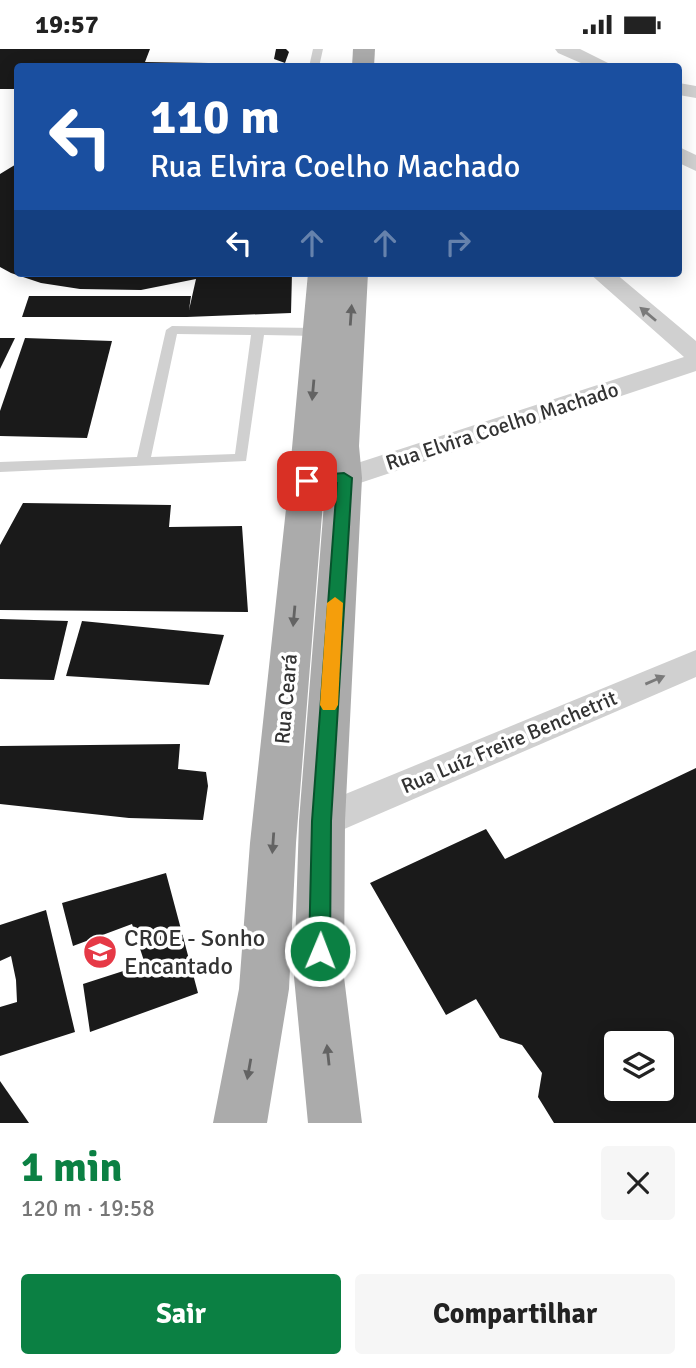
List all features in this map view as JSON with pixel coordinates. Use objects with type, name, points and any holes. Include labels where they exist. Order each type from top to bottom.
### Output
[{"type":"main road","name":"Rua Ceará","points":[[323,277],[317,332],[326,479],[319,977],[335,1123]]},
{"type":"main road","name":"Rua Ceará","points":[[240,1123],[264,989],[273,843],[326,479],[342,446],[353,277]]},
{"type":"street","points":[[564,49],[597,63]]},
{"type":"street","points":[[606,277],[696,354]]},
{"type":"street","name":"Rua Elvira Coelho Machado","points":[[326,479],[696,362]]},
{"type":"street","name":"Rua Luíz Freire Benchetrit","points":[[322,821],[696,663]]},
{"type":"lane","points":[[143,461],[172,330],[317,332]]},
{"type":"lane","points":[[0,467],[241,458],[258,332]]},
{"type":"building","points":[[0,49],[150,49],[145,62],[209,63],[14,63],[14,89],[0,89]]},
{"type":"building","points":[[276,49],[286,49],[289,52],[285,63],[274,59]]},
{"type":"building","points":[[14,165],[14,274],[0,267],[0,174]]},
{"type":"building","points":[[23,277],[292,277],[291,313],[187,317],[22,317],[29,296],[191,296],[189,310],[196,279],[141,290],[80,289],[41,283]]},
{"type":"building","points":[[0,338],[15,338],[0,369]]},
{"type":"building","points":[[25,338],[112,341],[87,438],[0,436],[0,411]]},
{"type":"building","points":[[23,503],[171,505],[169,527],[242,526],[248,612],[0,610],[0,545]]},
{"type":"building","points":[[0,619],[68,621],[54,680],[0,679]]},
{"type":"building","points":[[82,621],[224,635],[209,685],[66,676]]},
{"type":"building","points":[[180,744],[178,769],[206,772],[208,786],[203,820],[129,818],[0,804],[0,746]]},
{"type":"building","points":[[696,768],[696,1123],[554,1123],[538,1097],[542,1073],[522,1045],[500,1038],[476,999],[446,1015],[370,883],[486,829],[505,859]]},
{"type":"building","points":[[166,873],[198,993],[90,1032],[83,984],[145,964],[132,924],[73,946],[62,903]]},
{"type":"building","points":[[46,910],[75,1032],[0,1056],[0,1007],[17,1002],[11,956],[0,961],[0,925]]},
{"type":"building","points":[[0,1081],[29,1123],[0,1123]]},
{"type":"slow traffic","points":[[329,705],[335,603]]},
{"type":"place","name":"CROE - Sonho Encantado","points":[[100,952]]},
{"type":"route","points":[[307,481],[344,478],[322,821],[320,951]]}]
